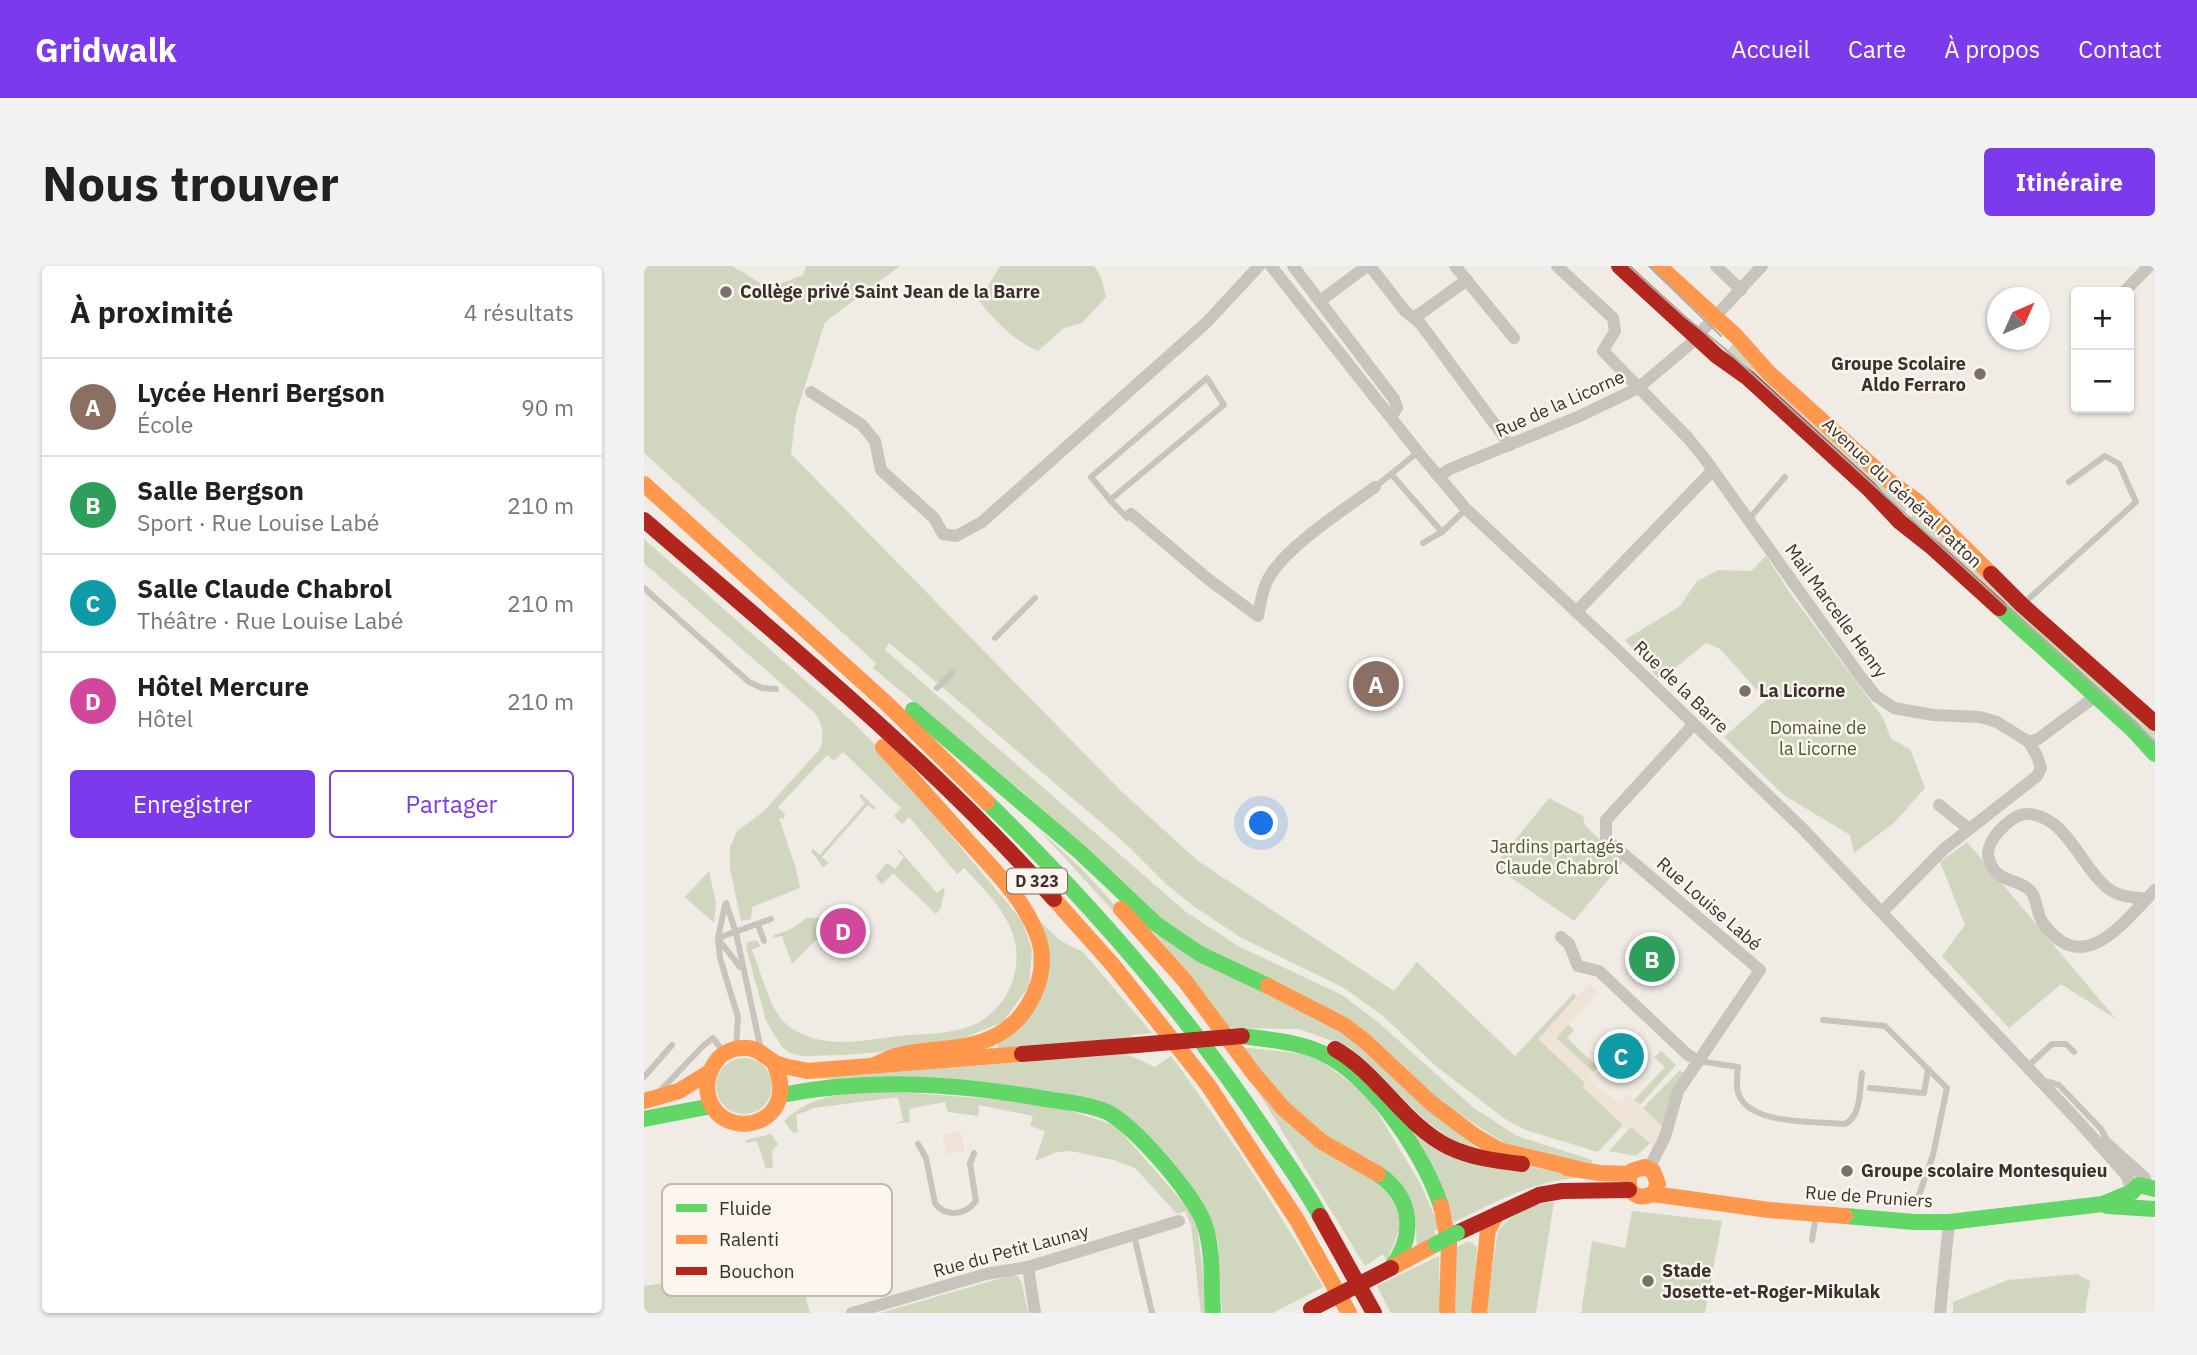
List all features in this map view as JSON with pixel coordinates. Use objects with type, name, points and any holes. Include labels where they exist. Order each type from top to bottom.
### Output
[{"type":"main road","name":"Avenue du Général Patton","points":[[1619,266],[1717,356],[1748,378],[1869,489],[1900,522],[1933,548],[2133,730],[2155,754]]},
{"type":"main road","name":"Avenue du Général Patton","points":[[1659,266],[1780,382],[1889,481],[1918,502],[2022,605],[2155,723]]},
{"type":"main road","name":"D 323","points":[[644,484],[846,666],[1033,847],[1128,950],[1224,1070],[1315,1206],[1374,1313]]},
{"type":"main road","name":"D 323","points":[[644,520],[863,709],[1019,860],[1112,964],[1208,1084],[1297,1220],[1349,1313]]},
{"type":"main road","points":[[767,627],[807,675],[885,748],[1000,879],[1030,920],[1040,944],[1041,968],[1035,988],[1028,1006],[1012,1026],[987,1040],[952,1050],[897,1055],[874,1065]]},
{"type":"main road","points":[[846,666],[878,679],[1081,853],[1156,924],[1200,954],[1297,999],[1344,1025],[1432,1103],[1475,1136],[1499,1150],[1629,1182],[1635,1196],[1642,1198],[1656,1189],[1656,1175],[1649,1168],[1636,1168],[1629,1182]]},
{"type":"main road","points":[[1041,820],[1185,981],[1260,1082],[1300,1125],[1332,1149],[1390,1182],[1399,1192],[1407,1211],[1409,1233],[1404,1250],[1391,1268]]},
{"type":"main road","points":[[768,1057],[782,1078],[781,1095],[775,1109],[753,1123],[740,1124],[723,1118],[712,1106],[706,1091],[708,1073],[715,1061],[731,1051],[746,1048],[807,1071],[1265,1034],[1299,1035],[1344,1054],[1380,1082],[1424,1130],[1459,1152],[1485,1160],[1579,1169]]},
{"type":"main road","points":[[1242,1036],[1288,1042],[1333,1058],[1362,1083],[1394,1122],[1428,1177],[1446,1220],[1449,1251],[1447,1313]]},
{"type":"main road","points":[[648,1100],[679,1091],[708,1073]]},
{"type":"main road","points":[[781,1095],[808,1089],[902,1083],[951,1085],[1091,1107],[1110,1114],[1129,1129],[1180,1185],[1202,1217],[1208,1244],[1213,1313]]},
{"type":"main road","points":[[644,1119],[712,1106]]},
{"type":"main road","points":[[1307,1311],[1533,1196],[1629,1182]]},
{"type":"main road","points":[[2143,1204],[2155,1198],[2152,1187]]},
{"type":"main road","name":"Rue de Pruniers","points":[[1656,1189],[1675,1197],[1904,1222],[1949,1222],[2104,1204],[2143,1204]]},
{"type":"main road","points":[[1479,1313],[1488,1230],[1497,1214]]},
{"type":"street","points":[[811,392],[862,425],[875,441],[881,470],[934,518],[943,534],[956,536],[982,522],[1197,331],[1259,266]]},
{"type":"street","name":"Rue de la Barre","points":[[1271,266],[1466,509],[1804,830],[2080,1123],[2127,1176],[2143,1204]]},
{"type":"street","points":[[1293,266],[1394,399],[1397,408],[1391,416]]},
{"type":"street","points":[[1320,301],[1369,266],[1405,311],[1420,323],[1510,446]]},
{"type":"street","points":[[1455,266],[1514,338]]},
{"type":"street","name":"Mail Marcelle Henry","points":[[1557,266],[1613,318],[1615,331],[1603,351],[1688,438],[1860,676],[1883,702],[1906,711],[1991,720],[2029,742]]},
{"type":"street","points":[[1716,266],[1741,290]]},
{"type":"street","name":"Rue de la Licorne","points":[[1439,476],[1580,416],[1638,388],[1654,377],[1697,337],[1762,266]]},
{"type":"street","points":[[2129,287],[2149,266]]},
{"type":"street","points":[[1413,318],[1467,280]]},
{"type":"street","points":[[1576,612],[1713,470]]},
{"type":"street","points":[[1129,516],[1258,616],[1269,578],[1279,565],[1322,526],[1375,487]]},
{"type":"street","points":[[1882,912],[1944,849],[2037,776],[2041,768],[2029,742],[2038,739],[2096,696]]},
{"type":"street","name":"Rue Louise Labé","points":[[1649,1168],[1665,1137],[1678,1091],[1760,970],[1606,839],[1606,820],[1693,725]]},
{"type":"street","points":[[1939,805],[1969,830]]},
{"type":"street","points":[[2020,815],[2039,817],[2075,845],[2090,869],[2107,888],[2124,896],[2151,894],[2104,940],[2079,949],[2056,937],[2043,923],[2037,913],[2031,891],[1995,872],[1989,859],[1989,846],[2003,828],[2020,815]]},
{"type":"street","points":[[1561,937],[1569,944],[1578,966],[1599,971],[1688,1055],[1699,1061]]},
{"type":"street","name":"Rue de la Barre","points":[[2080,1123],[2111,1147],[2152,1187]]},
{"type":"street","name":"Rue du Petit Launay","points":[[852,1313],[986,1274],[1028,1267],[1179,1222]]},
{"type":"street","points":[[1940,1313],[1949,1222]]},
{"type":"street","points":[[1028,1267],[1035,1313]]},
{"type":"lane","points":[[1110,500],[1224,405],[1208,378],[1091,477],[1110,500],[1129,516]]},
{"type":"lane","points":[[1375,487],[1418,452]]},
{"type":"lane","points":[[2022,605],[2136,502],[2119,464],[2105,456],[2069,482]]},
{"type":"lane","points":[[1391,474],[1442,532]]},
{"type":"lane","points":[[1749,519],[1785,477]]},
{"type":"lane","points":[[1423,543],[1442,532],[1466,509]]},
{"type":"lane","points":[[644,588],[749,682],[762,688],[776,689]]},
{"type":"lane","points":[[995,638],[1035,598]]},
{"type":"lane","points":[[937,688],[952,673]]},
{"type":"lane","points":[[648,1100],[713,1038],[731,1051],[738,1017],[720,958],[718,938],[726,903],[768,1057]]},
{"type":"lane","points":[[718,938],[771,919]]},
{"type":"lane","points":[[758,925],[764,941]]},
{"type":"lane","points":[[718,938],[742,969]]},
{"type":"lane","points":[[1823,1020],[1885,1026],[1947,1088],[1933,1156],[1917,1201]]},
{"type":"lane","points":[[2027,1068],[2052,1044],[2066,1044],[2074,1052]]},
{"type":"lane","points":[[644,1077],[672,1045]]},
{"type":"lane","points":[[1699,1061],[1738,1067],[1736,1084],[1739,1098],[1749,1110],[1765,1117],[1845,1124],[1857,1114],[1862,1073]]},
{"type":"lane","points":[[1870,1088],[1924,1093],[1928,1069]]},
{"type":"lane","points":[[2039,1080],[2059,1085],[2101,1129],[2111,1147]]},
{"type":"lane","points":[[918,1144],[926,1158],[935,1203],[939,1209],[948,1213],[967,1210],[976,1201],[970,1164],[974,1153]]},
{"type":"lane","points":[[1812,1240],[1817,1214]]},
{"type":"lane","points":[[1134,1235],[1152,1312]]},
{"type":"green space","points":[[644,266],[732,266],[769,288],[803,275],[806,266],[900,266],[825,322],[796,414],[791,454],[1121,791],[1198,861],[1394,991],[1417,962],[1515,1056],[1574,993],[1576,997],[1539,1039],[1586,1083],[1583,1087],[1623,1125],[1598,1152],[1526,1130],[1505,1119],[1437,1067],[1383,1016],[1344,988],[1240,937],[1195,907],[1167,885],[1125,843],[915,664],[889,643],[885,650],[1186,912],[1238,946],[1342,995],[1378,1022],[1474,1108],[1517,1136],[1592,1160],[1593,1167],[1504,1143],[1160,919],[1023,792],[873,668],[876,663],[644,453]]},
{"type":"green space","points":[[1000,266],[1094,266],[1101,277],[1106,297],[1082,323],[1064,328],[1038,351],[1006,330],[979,301]]},
{"type":"green space","points":[[1733,344],[1910,506],[1902,515],[1725,353]]},
{"type":"green space","points":[[1916,511],[2155,729],[2155,745],[1908,520]]},
{"type":"green space","points":[[644,539],[854,723],[880,750],[1022,921],[1032,950],[1029,986],[1003,1022],[944,1046],[802,1056],[790,1053],[782,1047],[766,1021],[746,947],[747,942],[756,940],[761,946],[752,950],[770,999],[785,1023],[811,1038],[839,1042],[947,1032],[977,1023],[1001,1003],[1009,989],[1017,959],[1015,943],[1010,927],[996,903],[964,868],[957,874],[909,817],[902,824],[894,816],[901,808],[843,752],[834,761],[827,755],[778,807],[785,814],[784,819],[779,818],[800,888],[752,907],[751,919],[741,921],[730,869],[730,847],[737,831],[763,812],[820,749],[823,735],[821,726],[814,712],[644,563]]},
{"type":"green space","name":"Domaine de la Licorne","points":[[1766,556],[1790,593],[1883,718],[1891,739],[1910,749],[1925,788],[1894,823],[1854,853],[1850,835],[1785,796],[1724,737],[1766,700],[1720,649],[1706,643],[1669,673],[1658,678],[1625,640],[1680,606],[1697,581],[1719,570],[1751,571]]},
{"type":"green space","points":[[861,794],[876,808],[874,810],[868,805],[822,857],[829,863],[823,867],[811,851],[813,849],[820,855],[865,803],[859,796]]},
{"type":"green space","name":"Jardins partagés Claude Chabrol","points":[[1549,798],[1583,816],[1585,825],[1623,862],[1574,921],[1494,866]]},
{"type":"green space","points":[[1039,830],[1093,881],[1138,938]]},
{"type":"green space","points":[[1967,842],[2116,1019],[2061,984],[2009,1028],[1942,956],[1965,925],[1940,862]]},
{"type":"green space","points":[[899,850],[937,893],[945,887],[941,908],[936,914],[893,873],[882,884],[875,877],[887,863],[895,869],[904,857],[897,851]]},
{"type":"green space","points":[[709,871],[716,904],[714,923],[685,897]]},
{"type":"green space","points":[[1033,915],[1061,941],[1083,952],[1152,1033],[1131,1035],[1132,1038],[998,1048],[996,1040],[1033,1005]]},
{"type":"green space","points":[[807,918],[819,918],[829,927],[792,964],[782,936],[773,938]]},
{"type":"green space","points":[[1143,918],[1329,1020],[1480,1152],[1451,1139],[1428,1123],[1349,1047],[1299,1029],[1228,1028]]},
{"type":"green space","points":[[1568,1024],[1574,1030],[1567,1038],[1598,1067],[1593,1072],[1556,1038]]},
{"type":"green space","points":[[1240,1047],[1313,1055],[1367,1095],[1421,1185],[1440,1229],[1434,1231],[1435,1236],[1417,1246],[1415,1216],[1308,1125]]},
{"type":"green space","points":[[1661,1051],[1676,1065],[1640,1105],[1634,1100],[1665,1067],[1654,1057]]},
{"type":"green space","points":[[1127,1054],[1155,1067],[1171,1056],[1250,1170],[1323,1287],[1273,1313],[1222,1313],[1218,1242],[1115,1111],[816,1078]]},
{"type":"green space","points":[[738,1058],[750,1058],[760,1062],[768,1070],[772,1086],[768,1102],[760,1110],[750,1114],[738,1114],[728,1110],[720,1102],[716,1092],[716,1080],[720,1070],[728,1062]]},
{"type":"green space","points":[[1238,1059],[1384,1183],[1403,1220],[1387,1261],[1383,1254],[1365,1266]]},
{"type":"green space","points":[[1680,1070],[1683,1073],[1664,1128],[1643,1108]]},
{"type":"green space","points":[[872,1090],[1045,1103],[1115,1125],[1196,1217],[1208,1313],[1201,1313],[1191,1225],[1185,1211],[1177,1214],[1135,1168],[1114,1160],[1071,1151],[1057,1152],[1035,1161],[1045,1131],[1030,1126],[1033,1116],[979,1105],[978,1116],[948,1112],[945,1102],[909,1109],[910,1122],[894,1124],[903,1121],[898,1097],[814,1108],[796,1115],[798,1132],[793,1133],[784,1121],[814,1102],[836,1095]]},
{"type":"green space","points":[[1402,1116],[1427,1139],[1532,1167],[1589,1177],[1535,1186],[1454,1222]]},
{"type":"green space","points":[[1631,1127],[1650,1143],[1636,1156],[1609,1151]]},
{"type":"green space","points":[[771,1134],[778,1144],[772,1151],[773,1167],[766,1169],[757,1141],[746,1143],[746,1140]]},
{"type":"green space","points":[[1554,1202],[1536,1313],[1485,1313],[1498,1231],[1523,1210]]},
{"type":"green space","name":"Stade Josette-et-Roger-Mikulak","points":[[1632,1211],[1722,1221],[1705,1313],[1581,1313],[1592,1241],[1625,1248]]},
{"type":"green space","points":[[1467,1242],[1477,1247],[1473,1313],[1453,1313],[1453,1249]]},
{"type":"green space","points":[[1439,1256],[1440,1313],[1391,1313],[1377,1286]]},
{"type":"green space","points":[[2077,1274],[2090,1281],[2085,1313],[1953,1313],[1953,1302],[2008,1280]]},
{"type":"green space","points":[[1012,1275],[1018,1276],[1022,1284],[1028,1313],[880,1313]]},
{"type":"green space","points":[[662,1283],[662,1296],[806,1296],[810,1313],[644,1313],[644,1286]]},
{"type":"shaded area","points":[[1589,984],[1598,992],[1556,1038],[1593,1072],[1589,1077],[1598,1089],[1619,1104],[1628,1095],[1664,1128],[1653,1146],[1631,1127],[1628,1130],[1583,1086],[1585,1083],[1538,1039]]},
{"type":"shaded area","points":[[961,1132],[965,1151],[946,1154],[943,1135]]},
{"type":"tram line","points":[[1629,266],[1724,348],[2155,742]]},
{"type":"tram line","points":[[1649,266],[1721,336]]},
{"type":"traffic: fast","points":[[1999,608],[2133,730],[2155,754]]},
{"type":"traffic: fast","points":[[913,710],[1081,853],[1156,924],[1200,954],[1268,986]]},
{"type":"traffic: fast","points":[[987,802],[1063,879],[1169,1001],[1234,1087],[1294,1173],[1320,1216]]},
{"type":"traffic: fast","points":[[1242,1036],[1309,1048],[1348,1069],[1397,1123],[1423,1165],[1441,1206]]},
{"type":"traffic: fast","points":[[781,1095],[846,1086],[910,1084],[1007,1093],[1074,1103],[1107,1112],[1119,1119],[1147,1145],[1176,1179],[1198,1211],[1209,1245],[1213,1313]]},
{"type":"traffic: fast","points":[[644,1119],[712,1106]]},
{"type":"traffic: fast","points":[[1378,1174],[1390,1183],[1398,1194],[1407,1218],[1404,1243],[1391,1268]]},
{"type":"traffic: fast","points":[[1845,1216],[1949,1222],[2103,1204],[2132,1192],[2139,1185],[2155,1189]]},
{"type":"traffic: fast","points":[[2107,1206],[2155,1209]]},
{"type":"traffic: fast","points":[[1436,1244],[1457,1233]]},
{"type":"traffic: slow","points":[[1659,266],[1736,336],[1769,373],[1889,481],[1918,502],[1991,574]]},
{"type":"traffic: slow","points":[[644,484],[885,702],[987,802]]},
{"type":"traffic: slow","points":[[874,1065],[899,1055],[973,1044],[1008,1028],[1034,995],[1039,981],[1042,953],[1033,925],[1017,898],[883,747]]},
{"type":"traffic: slow","points":[[1054,899],[1112,964],[1208,1085],[1297,1220],[1349,1313]]},
{"type":"traffic: slow","points":[[1121,909],[1185,981],[1254,1074],[1284,1109],[1322,1142],[1378,1174]]},
{"type":"traffic: slow","points":[[1268,986],[1344,1025],[1431,1103],[1475,1136],[1499,1150],[1579,1169]]},
{"type":"traffic: slow","points":[[774,1063],[780,1084],[778,1101],[770,1114],[758,1121],[744,1124],[730,1121],[717,1113],[709,1099],[709,1075],[719,1058],[734,1049],[752,1049],[780,1065],[807,1071],[1022,1054]]},
{"type":"traffic: slow","points":[[644,1101],[679,1091],[708,1073]]},
{"type":"traffic: slow","points":[[1653,1194],[1658,1184],[1653,1171],[1645,1167],[1632,1171],[1629,1188],[1640,1196],[1653,1194],[1769,1210],[1845,1216]]},
{"type":"traffic: slow","points":[[1567,1168],[1630,1174]]},
{"type":"traffic: slow","points":[[1441,1206],[1449,1244],[1447,1313]]},
{"type":"traffic: slow","points":[[1479,1313],[1488,1230],[1497,1214]]},
{"type":"traffic: slow","points":[[1391,1268],[1436,1244]]},
{"type":"traffic: jam","points":[[1619,266],[1717,356],[1748,378],[1869,489],[1900,522],[1999,608]]},
{"type":"traffic: jam","points":[[644,520],[907,750],[1007,848],[1054,899]]},
{"type":"traffic: jam","points":[[1991,574],[2155,723]]},
{"type":"traffic: jam","points":[[1137,1045],[1242,1036]]},
{"type":"traffic: jam","points":[[1022,1054],[1137,1045]]},
{"type":"traffic: jam","points":[[1335,1049],[1351,1059],[1418,1126],[1449,1147],[1467,1154],[1522,1164]]},
{"type":"traffic: jam","points":[[1457,1233],[1539,1195],[1562,1191],[1629,1190]]},
{"type":"traffic: jam","points":[[1320,1216],[1374,1313]]},
{"type":"traffic: jam","points":[[1311,1309],[1391,1268]]},
{"type":"place","name":"Collège privé Saint Jean de la Barre","points":[[726,292]]},
{"type":"place","name":"Groupe Scolaire Aldo Ferraro","points":[[1980,374]]},
{"type":"place","name":"Lycée Henri Bergson","points":[[1376,684]]},
{"type":"place","name":"La Licorne","points":[[1745,691]]},
{"type":"place","name":"Hôtel Mercure","points":[[843,931]]},
{"type":"place","name":"Salle Bergson","points":[[1652,959]]},
{"type":"place","name":"Salle Claude Chabrol","points":[[1621,1056]]},
{"type":"place","name":"Groupe scolaire Montesquieu","points":[[1847,1171]]},
{"type":"place","name":"Stade Josette-et-Roger-Mikulak","points":[[1648,1281]]}]
